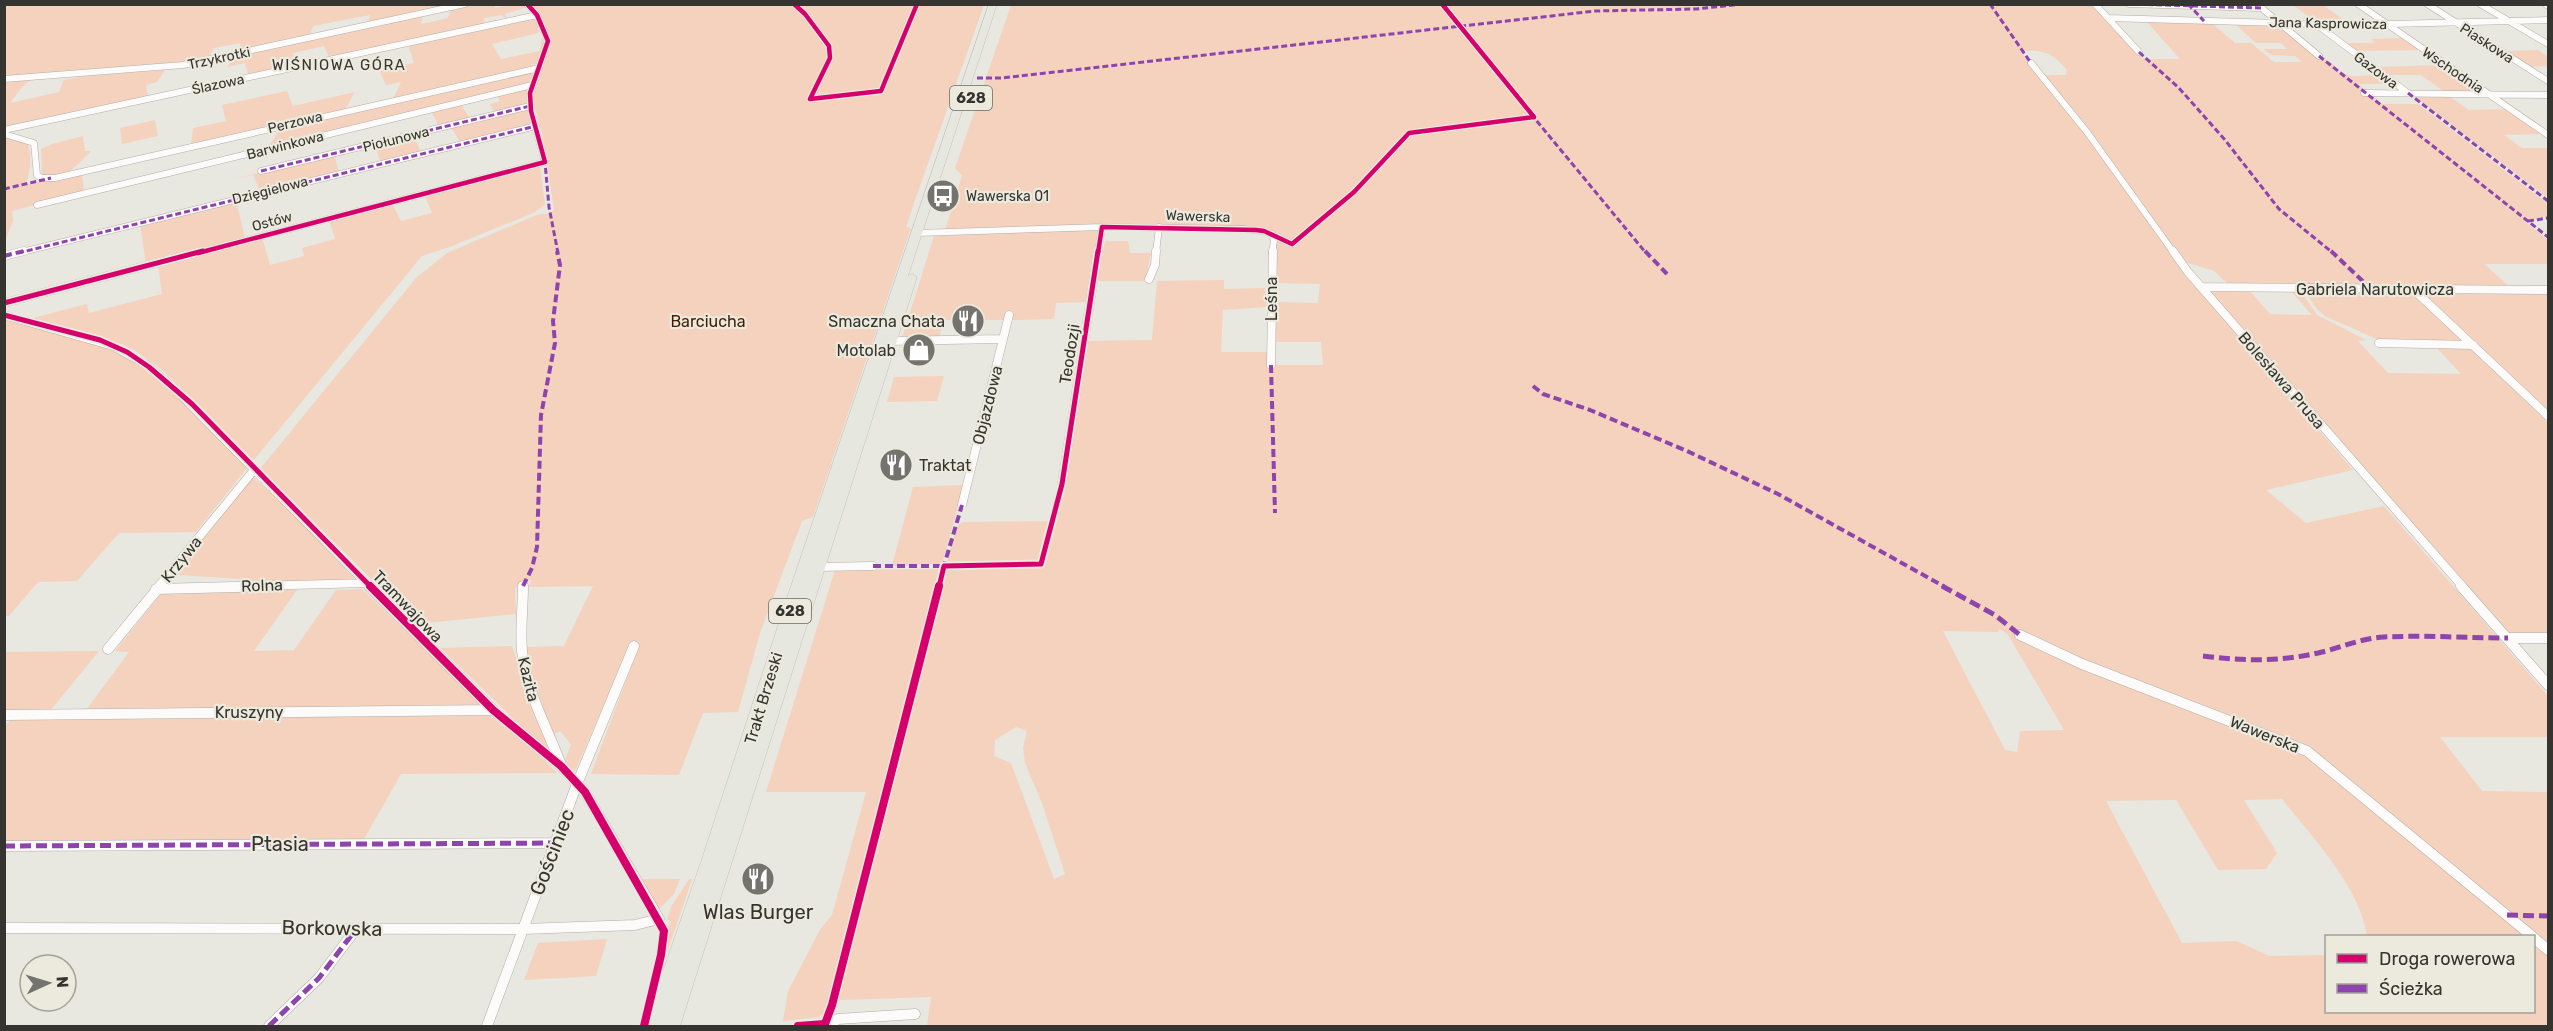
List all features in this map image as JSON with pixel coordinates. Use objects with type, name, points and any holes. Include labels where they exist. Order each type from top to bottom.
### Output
[{"type":"main road","name":"628","points":[[922,232],[993,4]]},
{"type":"main road","name":"628","points":[[922,232],[1001,4]]},
{"type":"main road","name":"Trakt Brzeski","points":[[653,1026],[711,859],[793,602],[886,341],[922,232]]},
{"type":"main road","name":"Trakt Brzeski","points":[[671,1026],[818,567],[886,341]]},
{"type":"street","name":"Trzykrotki","points":[[4,79],[183,65],[465,4]]},
{"type":"street","points":[[527,4],[537,15],[548,41],[532,85],[530,106],[536,126]]},
{"type":"street","points":[[2095,4],[2139,52]]},
{"type":"street","points":[[2129,4],[2260,6],[2319,56]]},
{"type":"street","name":"Wschodnia","points":[[2358,4],[2548,135]]},
{"type":"street","name":"Piaskowa","points":[[2427,4],[2548,81]]},
{"type":"street","points":[[2480,4],[2548,44]]},
{"type":"street","points":[[2189,5],[2204,21]]},
{"type":"street","name":"Ślazowa","points":[[4,132],[537,15]]},
{"type":"street","name":"Jana Kasprowicza","points":[[2108,18],[2316,24],[2457,24],[2548,20]]},
{"type":"street","name":"Gazowa","points":[[2316,24],[2408,93]]},
{"type":"street","name":"Bolesława Prusa","points":[[2031,63],[2087,132],[2202,287],[2548,685]]},
{"type":"street","name":"Perzowa","points":[[4,132],[34,143],[37,175],[51,178],[540,68]]},
{"type":"street","name":"Barwinkowa","points":[[37,205],[532,85]]},
{"type":"street","points":[[2364,93],[2548,94]]},
{"type":"street","name":"Piołunowa","points":[[261,171],[530,106]]},
{"type":"street","name":"Ostów","points":[[4,303],[545,162],[536,126]]},
{"type":"street","name":"Dzięgielowa","points":[[4,256],[536,126]]},
{"type":"street","name":"Teodozji","points":[[1062,484],[1102,227]]},
{"type":"street","points":[[1149,279],[1155,265],[1159,227]]},
{"type":"street","name":"Wawerska","points":[[922,232],[1159,227],[1256,230],[1292,243]]},
{"type":"street","name":"Leśna","points":[[1271,365],[1271,262],[1274,241],[1272,234]]},
{"type":"street","name":"Gabriela Narutowicza","points":[[2202,287],[2548,290]]},
{"type":"street","points":[[2414,290],[2548,416]]},
{"type":"street","name":"Tramwajowa","points":[[4,315],[103,342],[126,352],[147,365],[177,391],[493,710],[561,766],[585,792],[659,919]]},
{"type":"street","name":"Objazdowa","points":[[962,505],[1009,315]]},
{"type":"street","name":"Objazdowa","points":[[886,341],[1003,339]]},
{"type":"street","points":[[2379,343],[2474,345]]},
{"type":"street","name":"Krzywa","points":[[108,649],[254,470]]},
{"type":"street","points":[[818,567],[873,566]]},
{"type":"street","name":"Rolna","points":[[156,589],[367,583]]},
{"type":"street","name":"Kazita","points":[[523,586],[522,650],[527,676],[537,710],[553,741],[561,766]]},
{"type":"street","name":"Wawerska","points":[[2020,635],[2082,664],[2307,751],[2531,935]]},
{"type":"street","points":[[2508,638],[2548,638]]},
{"type":"street","name":"Gościniec","points":[[487,1026],[577,784],[634,646]]},
{"type":"street","name":"Kruszyny","points":[[4,715],[493,710]]},
{"type":"street","name":"Ptasia","points":[[4,846],[556,843]]},
{"type":"street","name":"Borkowska","points":[[4,928],[523,929],[635,926],[659,919]]},
{"type":"street","points":[[269,1026],[319,978],[356,929]]},
{"type":"street","name":"Wawerska","points":[[2535,939],[2548,950]]},
{"type":"street","points":[[825,1026],[838,1019],[915,1014]]},
{"type":"green space","points":[[510,4],[527,7],[505,14],[507,18],[516,17],[508,20],[502,15],[484,18],[484,24],[330,59],[324,46],[293,53],[297,66],[249,77],[245,63],[227,67],[235,56],[423,15],[421,24],[448,18],[451,9],[471,5],[495,5],[495,8]]},
{"type":"green space","points":[[2091,4],[2143,59],[2180,59],[2147,22],[2213,24],[2235,43],[2251,43],[2274,62],[2302,62],[2295,56],[2271,55],[2263,49],[2287,49],[2281,43],[2256,43],[2235,24],[2280,25],[2320,58],[2327,60],[2345,74],[2372,75],[2384,79],[2392,84],[2358,84],[2382,104],[2418,104],[2548,204],[2548,216],[2524,221],[2548,240],[2548,264],[2484,264],[2511,288],[2228,284],[2214,271],[2185,262],[2043,75],[2066,75],[2067,70],[2046,53],[2020,51],[2083,131],[2192,282],[2353,470],[2266,490],[2306,523],[2384,506],[2548,696],[2548,737],[2440,737],[2482,791],[2548,792],[2548,1026],[927,1026],[931,997],[841,1000],[819,1017],[783,1021],[788,991],[821,928],[832,915],[866,792],[766,792],[835,570],[945,569],[957,526],[962,522],[1057,521],[1088,341],[1152,340],[1157,281],[1224,280],[1224,289],[1265,288],[1267,307],[1223,310],[1221,352],[1270,352],[1270,365],[1323,365],[1321,342],[1274,342],[1274,302],[1318,303],[1320,284],[1273,283],[1276,244],[1270,231],[1263,227],[1161,225],[945,230],[962,176],[955,168],[1011,5]],"holes":[[[1998,629],[2007,633],[2064,730],[2020,731],[2017,752],[2005,750],[1943,631],[1999,632]],[[1016,727],[1027,731],[1023,748],[1025,763],[1042,803],[1065,874],[1054,879],[1011,763],[994,756],[995,740]],[[2282,799],[2345,881],[2363,918],[2367,935],[2535,935],[2535,1013],[2325,1013],[2325,955],[2270,956],[2236,941],[2182,943],[2106,801],[2176,800],[2218,870],[2266,869],[2277,853],[2244,800]]]},
{"type":"green space","points":[[4,5],[444,5],[443,8],[367,25],[370,15],[313,26],[309,38],[236,53],[241,43],[214,48],[208,59],[185,63],[5,78]]},
{"type":"green space","name":"Barciucha","points":[[529,5],[984,5],[914,203],[906,227],[911,228],[813,517],[802,521],[760,633],[738,712],[703,713],[679,775],[591,774],[639,646],[629,647],[575,771],[570,769],[565,760],[571,744],[560,731],[553,735],[525,656],[524,647],[564,646],[593,586],[529,587],[531,580],[525,579],[515,588],[516,614],[417,624],[260,469],[416,278],[447,253],[539,214],[549,214],[554,210],[543,137],[531,93],[550,42]]},
{"type":"green space","points":[[2293,5],[2324,6],[2348,23],[2316,22]]},
{"type":"green space","points":[[537,15],[539,33],[492,44],[501,59],[540,51],[542,37],[545,44],[540,61],[526,69],[393,99],[401,82],[386,85],[379,70],[414,63],[408,44]]},
{"type":"green space","points":[[2405,38],[2421,50],[2354,51],[2344,43],[2375,43],[2371,39]]},
{"type":"green space","points":[[2538,50],[2548,57],[2548,68],[2545,66],[2528,67],[2505,51]]},
{"type":"green space","points":[[2443,65],[2483,92],[2446,93],[2421,75],[2386,75],[2376,67]]},
{"type":"green space","points":[[535,69],[528,85],[267,149],[282,126]]},
{"type":"green space","points":[[165,70],[157,82],[146,85],[148,98],[5,129],[4,80],[33,78],[22,87],[10,103],[59,92],[64,80],[85,76]]},
{"type":"green space","points":[[528,87],[529,104],[495,113],[490,104],[500,101],[496,94]]},
{"type":"green space","points":[[287,91],[293,106],[355,92],[345,110],[191,145],[193,128],[226,121],[222,105]]},
{"type":"green space","points":[[2414,96],[2450,97],[2469,110],[2507,109],[2544,134],[2504,135],[2522,148],[2548,148],[2548,198]]},
{"type":"green space","points":[[461,104],[470,119],[439,127],[431,111]]},
{"type":"green space","points":[[528,107],[533,125],[460,142],[450,126]]},
{"type":"green space","points":[[155,120],[158,136],[122,144],[120,128]]},
{"type":"green space","points":[[413,135],[421,152],[381,162],[374,145]]},
{"type":"green space","points":[[5,136],[27,142],[30,164],[25,185],[82,173],[84,192],[12,211],[13,221],[5,241]]},
{"type":"green space","points":[[83,136],[85,151],[91,151],[75,167],[57,176],[42,174],[41,149]]},
{"type":"green space","points":[[334,155],[339,172],[260,191],[253,175],[233,179]]},
{"type":"green space","points":[[540,166],[545,205],[533,213],[422,256],[253,461],[165,372],[144,356],[112,341],[29,319],[87,304],[89,313],[162,294],[158,264],[262,237],[270,265],[304,256],[302,248],[335,239],[329,219],[392,203],[401,221],[432,213],[424,194]]},
{"type":"green space","points":[[236,201],[245,238],[146,264],[140,224]]},
{"type":"green space","points":[[1099,229],[1087,302],[1056,303],[1054,319],[1012,320],[1013,313],[1007,313],[1004,320],[944,320],[939,338],[902,338],[934,236]]},
{"type":"green space","points":[[1105,241],[1128,241],[1130,253],[1151,253],[1145,281],[1097,281]]},
{"type":"green space","points":[[2207,290],[2249,290],[2270,314],[2312,315],[2290,290],[2300,290],[2317,315],[2366,340],[2358,341],[2388,373],[2461,374],[2436,347],[2470,348],[2548,423],[2548,634],[2509,633]]},
{"type":"green space","points":[[2304,291],[2410,291],[2464,343],[2381,341],[2325,316]]},
{"type":"green space","points":[[2421,293],[2548,294],[2548,413]]},
{"type":"green space","points":[[4,318],[78,336],[123,354],[144,367],[180,398],[247,468],[196,532],[119,533],[77,581],[38,582],[9,616],[4,616]]},
{"type":"green space","points":[[944,376],[937,401],[887,402],[894,377]]},
{"type":"green space","points":[[253,477],[290,509],[356,581],[246,582],[242,579],[179,575],[175,572]]},
{"type":"green space","points":[[964,485],[942,564],[892,566],[913,487]]},
{"type":"green space","points":[[362,589],[479,702],[477,706],[86,710],[129,652],[115,651],[162,592],[297,590],[254,651],[294,650],[336,590]]},
{"type":"green space","points":[[512,646],[535,716],[548,745],[545,749],[440,648]]},
{"type":"green space","points":[[99,651],[50,711],[5,712],[4,652]]},
{"type":"green space","points":[[489,715],[537,753],[557,773],[401,774],[364,839],[5,842],[4,728],[11,719]]},
{"type":"green space","points":[[641,879],[680,879],[674,894],[658,910]]},
{"type":"green space","points":[[689,879],[692,879],[667,953],[663,953],[666,930],[671,921],[667,920],[671,907]]},
{"type":"green space","points":[[607,939],[596,976],[524,980],[538,943]]},
{"type":"marked path","points":[[977,78],[1002,78],[1595,11],[1696,9],[1742,4]]},
{"type":"marked path","points":[[1990,4],[2031,63]]},
{"type":"marked path","points":[[2129,4],[2262,8]]},
{"type":"marked path","points":[[2188,4],[2204,21]]},
{"type":"marked path","points":[[2139,52],[2179,88],[2225,140],[2279,209],[2332,252],[2371,289]]},
{"type":"marked path","points":[[2319,56],[2548,237]]},
{"type":"marked path","points":[[2408,93],[2548,201]]},
{"type":"marked path","points":[[261,171],[530,106]]},
{"type":"marked path","points":[[1531,114],[1630,231],[1651,260],[1667,274]]},
{"type":"marked path","points":[[4,256],[536,126]]},
{"type":"marked path","points":[[523,586],[532,568],[537,547],[541,415],[555,343],[553,321],[560,265],[549,207],[545,162],[542,163]]},
{"type":"marked path","points":[[4,189],[51,178]]},
{"type":"marked path","points":[[2528,221],[2548,218]]},
{"type":"marked path","points":[[1271,365],[1275,513]]},
{"type":"marked path","points":[[1533,386],[1543,394],[1590,410],[1687,451],[1778,494],[1995,615],[2020,635]]},
{"type":"marked path","points":[[943,569],[962,505]]},
{"type":"marked path","points":[[873,566],[948,566]]},
{"type":"marked path","points":[[2203,656],[2245,661],[2277,660],[2322,652],[2350,642],[2383,637],[2508,638]]},
{"type":"marked path","points":[[4,846],[556,843]]},
{"type":"marked path","points":[[2507,915],[2548,916]]},
{"type":"marked path","points":[[269,1026],[319,978],[356,929]]},
{"type":"cycle path","points":[[4,303],[545,162],[531,111],[530,93],[548,41],[537,15],[527,4]]},
{"type":"cycle path","points":[[794,4],[805,14],[829,46],[830,58],[810,99]]},
{"type":"cycle path","points":[[810,99],[881,91],[917,4]]},
{"type":"cycle path","points":[[1442,4],[1534,117]]},
{"type":"cycle path","points":[[798,1026],[825,1024],[832,1005],[944,566],[1041,564],[1062,484],[1102,227],[1256,230],[1264,231],[1292,244],[1354,192],[1409,133],[1534,117]]},
{"type":"cycle path","points":[[4,315],[84,335],[114,346],[127,352],[171,384],[449,667],[493,710],[561,766],[585,792],[664,931],[661,955],[644,1026]]},
{"type":"place","name":"Wawerska 01","points":[[943,196]]},
{"type":"place","name":"Smaczna Chata","points":[[968,321]]},
{"type":"place","name":"Motolab","points":[[919,350]]},
{"type":"place","name":"Traktat","points":[[896,465]]},
{"type":"place","name":"Wlas Burger","points":[[758,879]]},
{"type":"district","name":"WIŚNIOWA GÓRA","points":[[339,65]]}]
